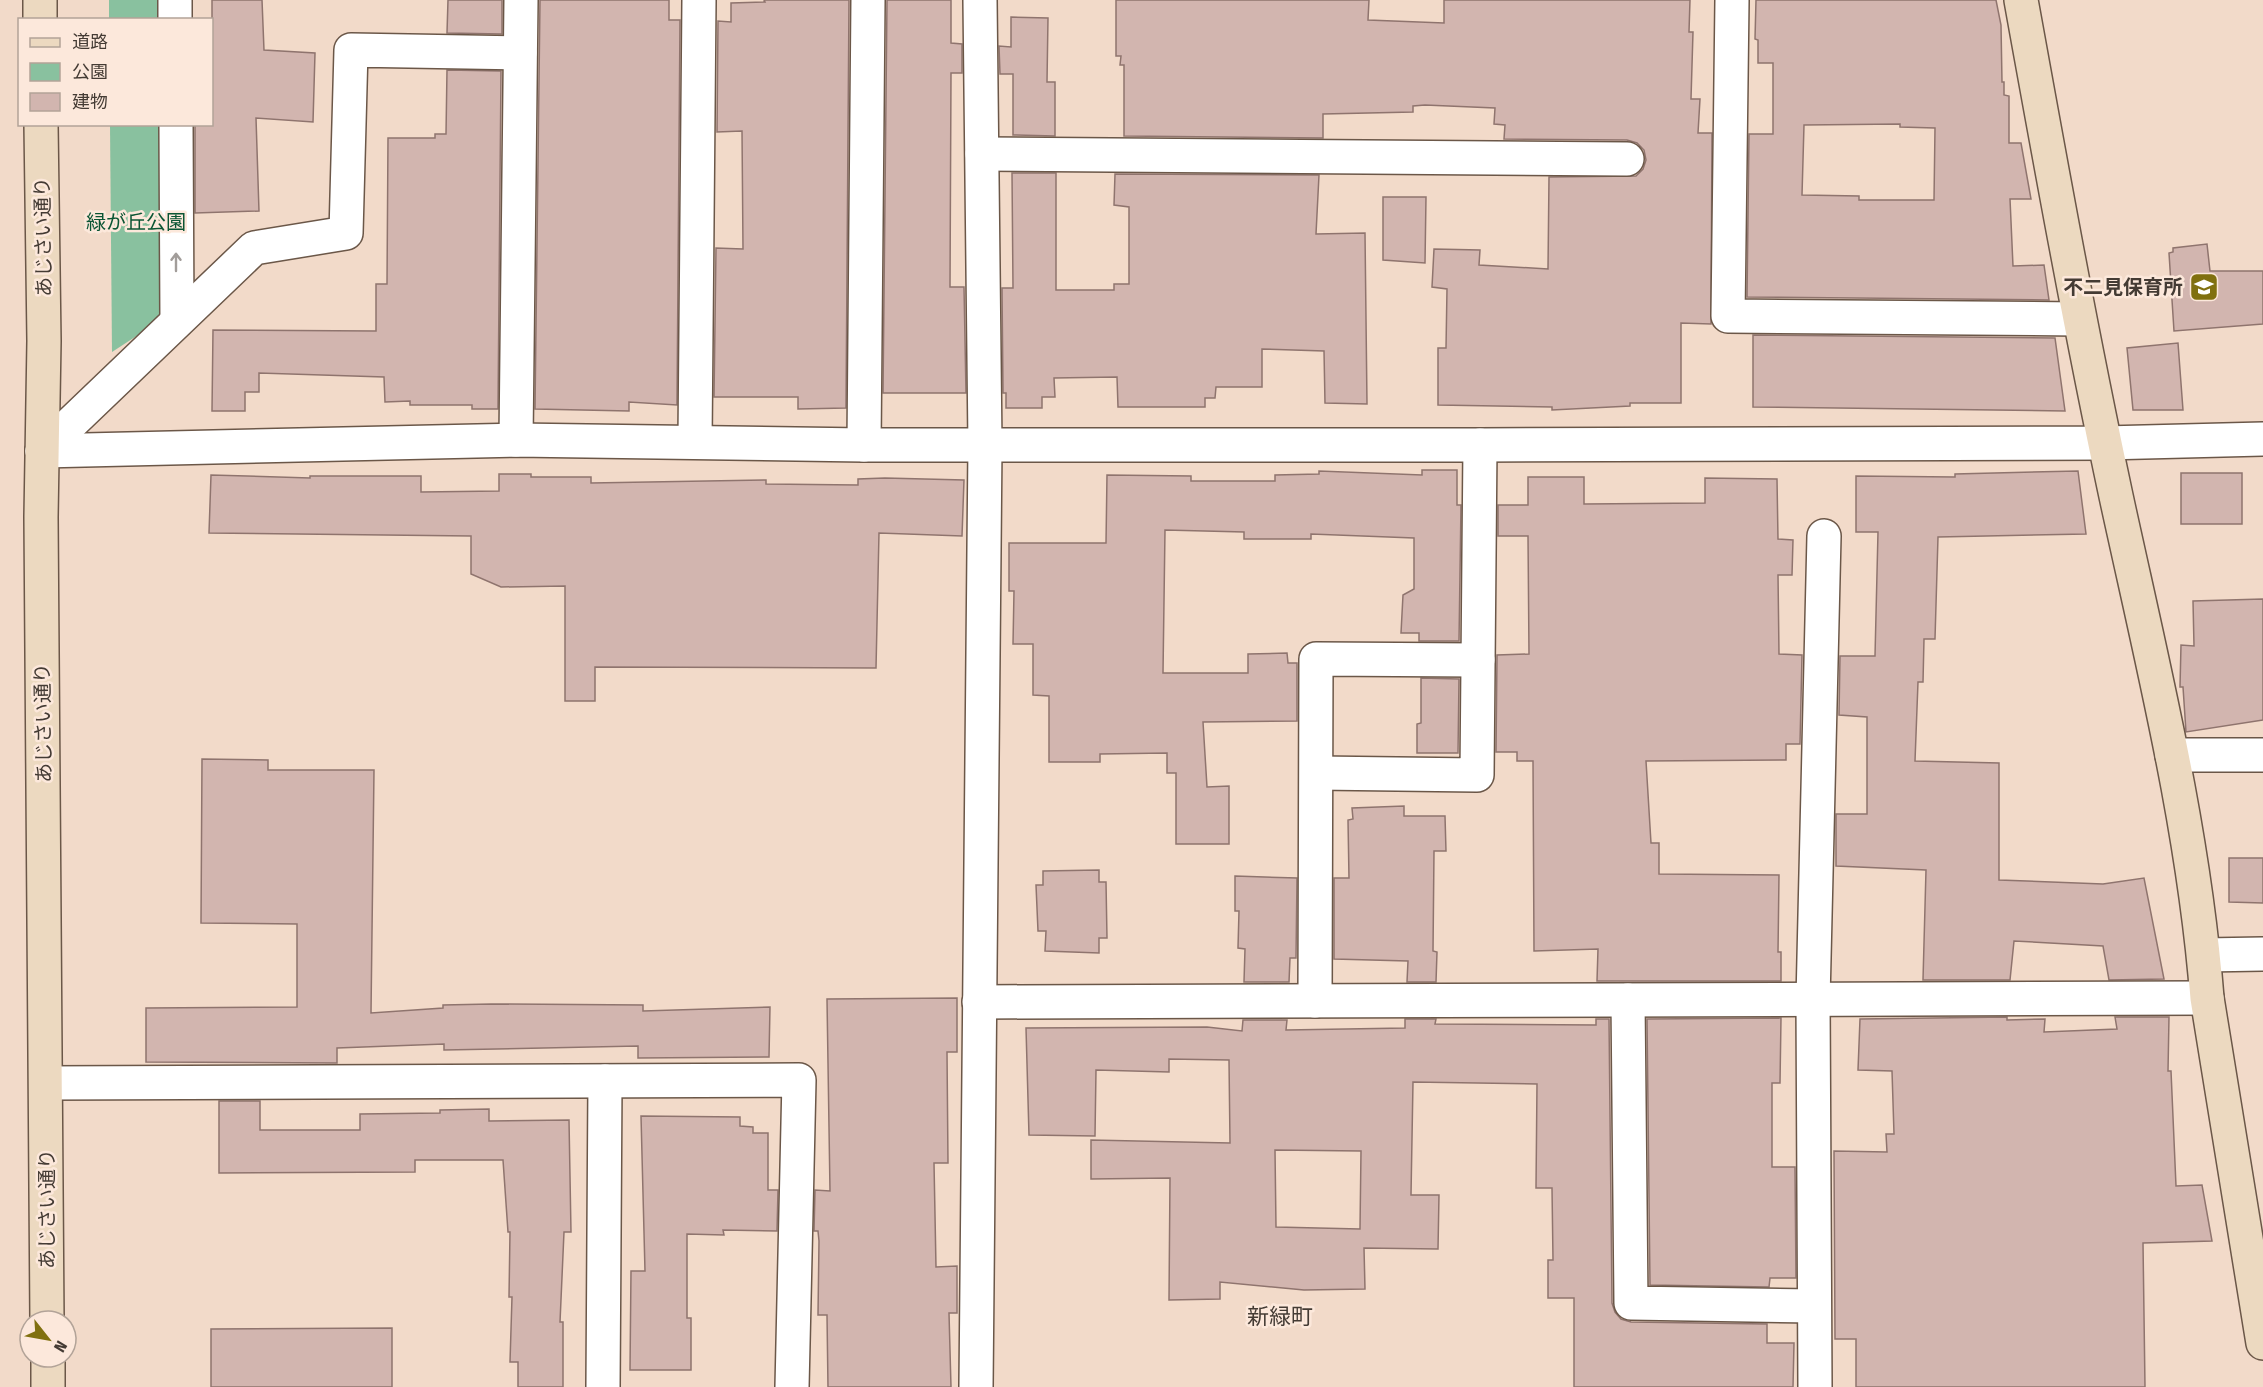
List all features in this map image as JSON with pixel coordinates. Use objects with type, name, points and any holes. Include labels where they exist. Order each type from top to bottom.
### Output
[{"type":"street","points":[[40,0],[40,18]]},
{"type":"street","points":[[175,0],[176,18]]},
{"type":"street","points":[[516,440],[521,0]]},
{"type":"street","points":[[695,441],[699,0]]},
{"type":"street","points":[[864,445],[868,0]]},
{"type":"street","points":[[976,1387],[985,445],[980,0]]},
{"type":"street","points":[[1732,0],[1728,316],[2079,319]]},
{"type":"street","points":[[2021,0],[2079,319],[2172,755],[2204,954],[2207,998],[2263,1344]]},
{"type":"street","points":[[42,451],[254,248],[346,234],[351,50],[520,53]]},
{"type":"street","name":"あじさい通り","points":[[41,126],[47,1309]]},
{"type":"street","points":[[176,126],[177,321]]},
{"type":"street","points":[[982,154],[1627,159]]},
{"type":"street","points":[[42,451],[516,440],[864,445],[1480,446],[2263,440]]},
{"type":"street","points":[[1317,773],[1477,775],[1480,446]]},
{"type":"street","points":[[1815,1387],[1813,1000],[1824,536]]},
{"type":"street","points":[[1315,1001],[1316,659],[1478,660]]},
{"type":"street","points":[[2172,755],[2263,755]]},
{"type":"street","points":[[2204,954],[2263,954]]},
{"type":"street","points":[[979,1002],[2207,998]]},
{"type":"street","points":[[1628,1000],[1631,1303],[1814,1306]]},
{"type":"street","points":[[46,1083],[799,1080],[792,1387]]},
{"type":"street","points":[[603,1387],[605,1081]]},
{"type":"street","points":[[48,1369],[48,1387]]},
{"type":"green space","points":[[109,0],[160,0],[160,18],[109,18]]},
{"type":"green space","name":"緑が丘公園","points":[[110,126],[161,126],[161,320],[112,352]]},
{"type":"building","points":[[212,0],[262,0],[264,50],[315,53],[313,122],[256,118],[259,211],[195,213],[195,126],[213,126]]},
{"type":"building","points":[[448,0],[502,0],[502,34],[447,33]]},
{"type":"building","points":[[540,0],[669,0],[669,20],[680,20],[677,405],[629,402],[629,411],[535,409]]},
{"type":"building","points":[[764,0],[849,0],[846,408],[798,409],[798,397],[714,397],[716,248],[743,249],[742,131],[717,132],[718,21],[731,22],[731,3],[765,2]]},
{"type":"building","points":[[887,0],[951,0],[951,43],[962,44],[962,73],[951,73],[950,287],[964,287],[966,393],[883,393]]},
{"type":"building","points":[[1116,0],[1369,0],[1368,20],[1444,23],[1444,0],[1690,0],[1689,32],[1693,32],[1691,99],[1700,99],[1698,133],[1712,133],[1711,324],[1681,323],[1681,403],[1630,403],[1630,406],[1552,410],[1552,407],[1438,405],[1438,348],[1446,348],[1447,289],[1432,287],[1434,249],[1480,250],[1479,265],[1548,269],[1549,177],[1636,176],[1643,169],[1646,160],[1644,150],[1637,143],[1627,140],[1504,139],[1505,125],[1494,124],[1495,108],[1425,105],[1413,106],[1413,112],[1323,114],[1323,138],[1124,136],[1124,65],[1120,65],[1121,56],[1116,56]]},
{"type":"building","points":[[1756,0],[1996,0],[2001,25],[2002,82],[2004,82],[2004,95],[2009,96],[2009,143],[2021,143],[2031,199],[2010,199],[2013,266],[2044,265],[2049,300],[1747,297],[1749,134],[1773,134],[1773,63],[1758,63],[1758,40],[1755,39]],"holes":[[[1900,124],[1900,127],[1935,128],[1934,200],[1859,200],[1859,196],[1802,195],[1804,125]]]},
{"type":"building","points":[[1011,17],[1048,18],[1047,82],[1055,82],[1055,136],[1013,135],[1013,74],[1000,74],[999,46],[1011,47]]},
{"type":"building","points":[[447,70],[501,71],[498,409],[472,409],[472,405],[410,405],[410,401],[385,402],[384,377],[259,373],[259,392],[245,392],[245,411],[212,411],[213,330],[376,331],[376,284],[387,284],[388,138],[435,138],[435,134],[446,134]]},
{"type":"building","points":[[1012,173],[1056,173],[1056,290],[1114,290],[1114,284],[1129,284],[1129,207],[1114,205],[1115,174],[1319,175],[1316,234],[1365,233],[1367,404],[1325,403],[1324,351],[1262,349],[1262,387],[1216,387],[1215,398],[1205,398],[1205,407],[1118,407],[1117,377],[1054,378],[1055,397],[1042,397],[1042,408],[1006,408],[1006,393],[1003,393],[1002,288],[1013,288]]},
{"type":"building","points":[[1383,197],[1426,197],[1425,263],[1383,260]]},
{"type":"building","points":[[2207,244],[2210,271],[2263,271],[2263,324],[2174,331],[2169,253],[2173,252],[2173,248]]},
{"type":"building","points":[[1753,335],[2055,338],[2065,411],[1753,407]]},
{"type":"building","points":[[2178,343],[2183,410],[2133,410],[2127,348]]},
{"type":"building","points":[[1422,470],[1457,470],[1457,505],[1461,505],[1459,641],[1419,641],[1419,633],[1401,633],[1403,595],[1414,589],[1414,538],[1311,534],[1311,539],[1244,539],[1244,532],[1165,530],[1163,673],[1248,673],[1248,654],[1287,653],[1288,663],[1297,663],[1297,721],[1203,722],[1207,787],[1229,786],[1229,844],[1176,844],[1176,773],[1167,773],[1167,753],[1100,754],[1100,762],[1049,762],[1049,696],[1033,695],[1033,644],[1013,644],[1014,591],[1009,591],[1009,543],[1106,543],[1107,475],[1191,476],[1191,481],[1275,481],[1275,475],[1319,474],[1319,471],[1422,475]]},
{"type":"building","points":[[2078,471],[2086,534],[1938,537],[1935,639],[1924,639],[1923,682],[1918,682],[1915,761],[1999,763],[1999,880],[2103,884],[2144,878],[2164,979],[2109,980],[2103,946],[2014,941],[2010,980],[1923,980],[1926,870],[1836,866],[1836,814],[1867,814],[1867,717],[1839,715],[1840,656],[1875,656],[1878,532],[1856,532],[1856,476],[1955,477],[1955,474]]},
{"type":"building","points":[[2181,473],[2242,473],[2242,524],[2181,524]]},
{"type":"building","points":[[499,474],[531,474],[531,477],[591,477],[591,483],[766,480],[766,484],[858,485],[858,479],[964,480],[962,536],[879,533],[876,668],[595,667],[595,701],[565,701],[565,586],[501,587],[471,574],[471,536],[209,533],[211,475],[310,478],[310,476],[421,476],[421,492],[499,491]]},
{"type":"building","points":[[1528,477],[1584,477],[1584,504],[1705,503],[1705,478],[1777,479],[1778,539],[1793,540],[1792,575],[1778,575],[1779,654],[1802,655],[1800,744],[1786,744],[1786,760],[1646,761],[1651,843],[1659,843],[1659,874],[1779,875],[1778,952],[1781,952],[1781,981],[1597,981],[1598,949],[1534,951],[1533,761],[1517,761],[1517,752],[1496,752],[1497,655],[1529,654],[1528,536],[1498,536],[1498,505],[1528,505]]},
{"type":"building","points":[[2263,599],[2263,720],[2186,732],[2183,687],[2180,687],[2181,645],[2194,646],[2193,601]]},
{"type":"building","points":[[1421,678],[1459,679],[1458,753],[1417,753],[1417,724],[1421,723]]},
{"type":"building","points":[[202,759],[268,760],[268,770],[374,770],[371,1013],[443,1008],[443,1005],[491,1004],[643,1005],[643,1011],[770,1007],[769,1057],[638,1058],[638,1046],[444,1050],[444,1044],[337,1048],[337,1063],[146,1062],[146,1008],[297,1007],[297,924],[201,923]]},
{"type":"building","points":[[1404,806],[1404,816],[1445,816],[1446,851],[1434,851],[1433,951],[1437,952],[1436,982],[1407,982],[1408,961],[1334,959],[1334,878],[1349,878],[1348,820],[1353,819],[1352,808]]},
{"type":"building","points":[[2229,858],[2263,858],[2263,903],[2229,902]]},
{"type":"building","points":[[1099,870],[1099,882],[1106,882],[1107,938],[1099,938],[1099,953],[1045,951],[1046,931],[1038,931],[1036,885],[1043,885],[1043,871]]},
{"type":"building","points":[[1235,876],[1297,878],[1296,958],[1290,958],[1289,982],[1244,982],[1245,949],[1238,948],[1239,911],[1235,911]]},
{"type":"building","points":[[957,998],[957,1052],[947,1052],[948,1163],[934,1163],[936,1267],[957,1266],[957,1313],[949,1313],[951,1387],[828,1387],[827,1315],[818,1315],[819,1241],[818,1231],[814,1231],[815,1190],[830,1191],[827,999]]},
{"type":"building","points":[[2007,1017],[2007,1020],[2045,1019],[2044,1032],[2117,1029],[2115,1017],[2169,1017],[2168,1071],[2171,1071],[2176,1186],[2202,1185],[2212,1241],[2143,1243],[2145,1387],[1856,1387],[1856,1339],[1835,1339],[1834,1151],[1887,1152],[1886,1134],[1894,1134],[1892,1071],[1858,1070],[1860,1019]]},
{"type":"building","points":[[1781,1018],[1780,1083],[1772,1083],[1772,1167],[1795,1167],[1796,1278],[1770,1278],[1769,1287],[1650,1285],[1647,1019]]},
{"type":"building","points":[[1405,1019],[1436,1019],[1435,1024],[1596,1025],[1596,1019],[1609,1019],[1612,1303],[1615,1312],[1621,1319],[1631,1322],[1767,1324],[1767,1343],[1794,1343],[1793,1387],[1574,1387],[1574,1298],[1548,1298],[1548,1260],[1553,1260],[1552,1188],[1536,1188],[1537,1084],[1413,1082],[1411,1195],[1439,1195],[1438,1249],[1364,1248],[1365,1289],[1304,1290],[1220,1282],[1220,1299],[1169,1300],[1170,1178],[1091,1179],[1091,1140],[1230,1143],[1229,1060],[1169,1059],[1169,1072],[1096,1070],[1095,1136],[1029,1135],[1026,1028],[1207,1027],[1242,1031],[1243,1020],[1287,1020],[1286,1030],[1405,1028]],"holes":[[[1275,1150],[1361,1151],[1360,1229],[1276,1227]]]},
{"type":"building","points":[[219,1101],[260,1101],[260,1130],[360,1130],[360,1114],[440,1113],[440,1110],[489,1109],[489,1121],[569,1120],[571,1232],[564,1232],[560,1322],[563,1322],[563,1387],[518,1387],[518,1362],[510,1362],[512,1297],[509,1297],[510,1232],[508,1232],[503,1160],[415,1160],[415,1172],[219,1173]]},
{"type":"building","points":[[641,1116],[740,1117],[740,1126],[753,1127],[753,1133],[768,1133],[768,1190],[778,1190],[777,1231],[723,1230],[724,1235],[687,1234],[687,1318],[691,1318],[691,1370],[630,1370],[631,1271],[645,1271]]},
{"type":"building","points":[[392,1328],[392,1387],[211,1387],[211,1329]]},
{"type":"place","name":"不二見保育所","points":[[2204,287]]},
{"type":"district","name":"新緑町","points":[[1280,1316]]}]
